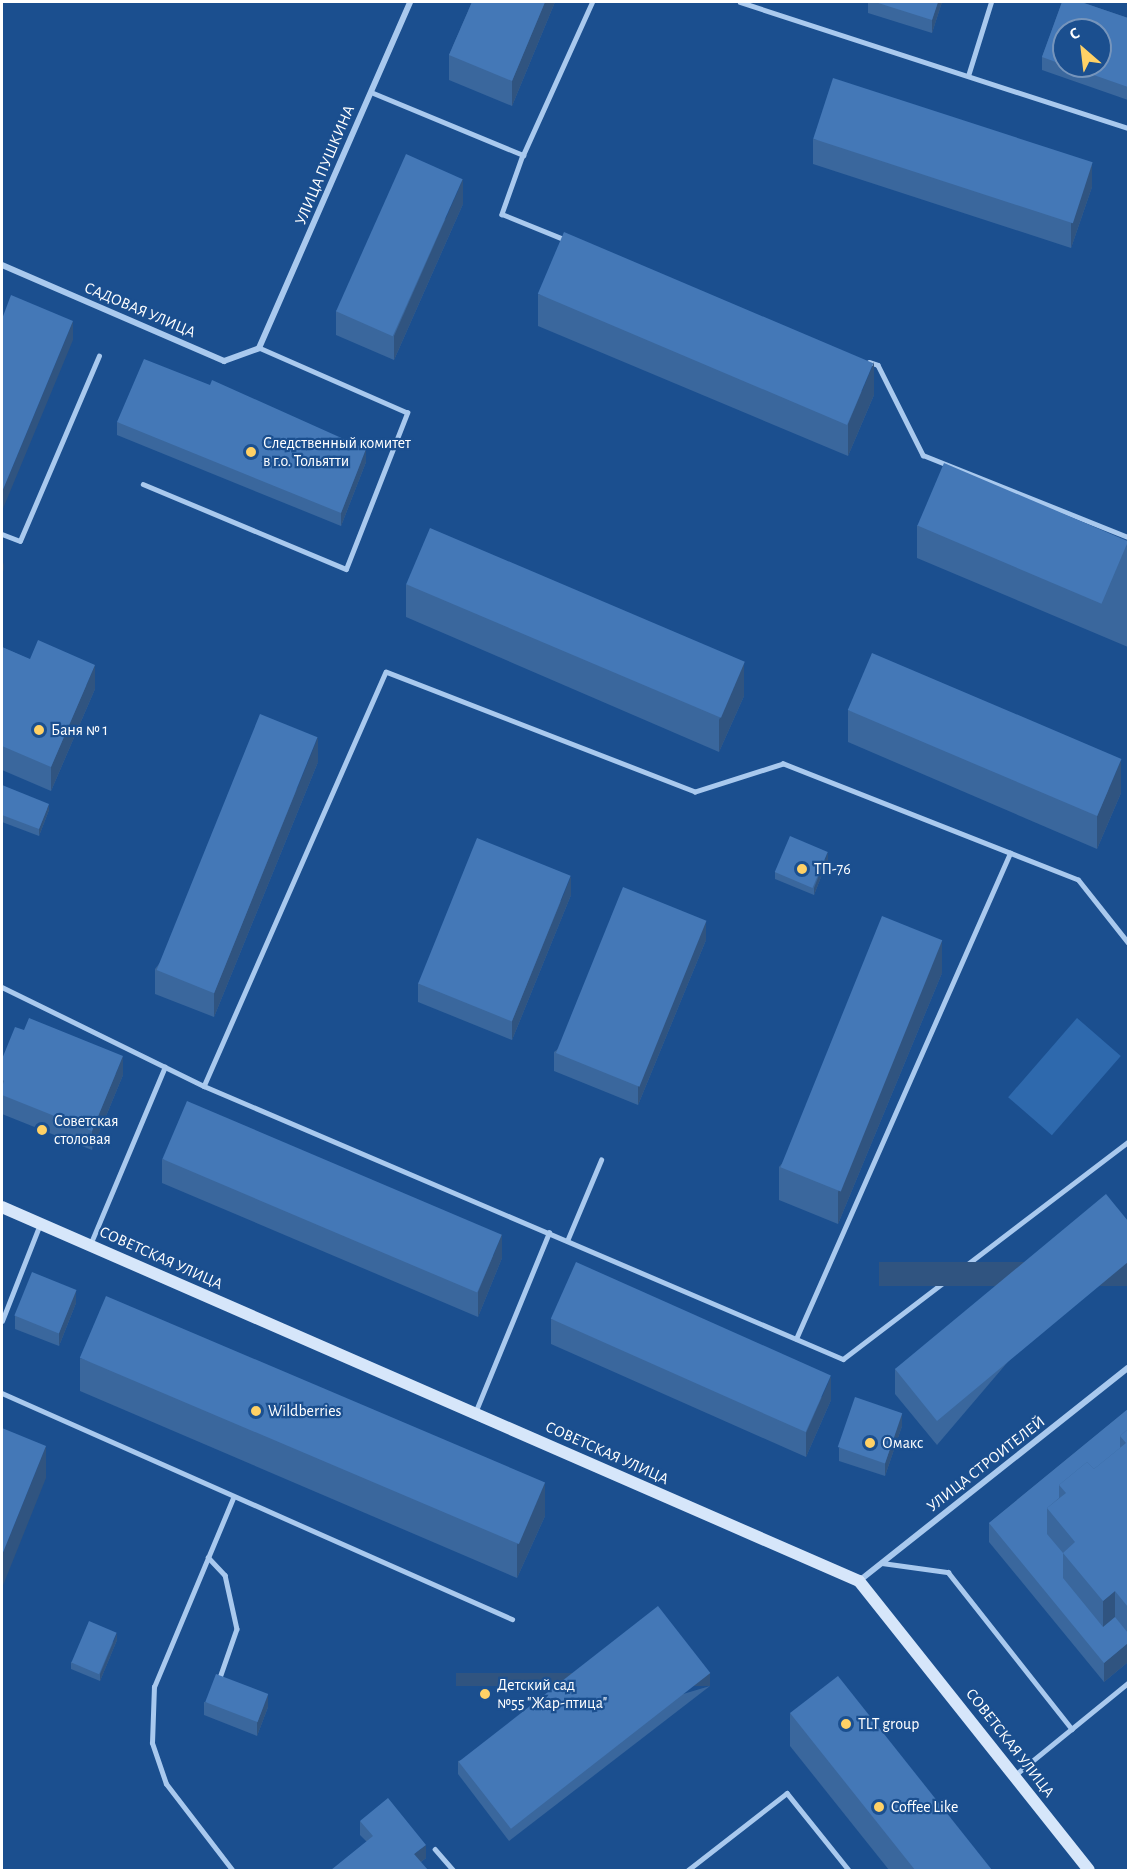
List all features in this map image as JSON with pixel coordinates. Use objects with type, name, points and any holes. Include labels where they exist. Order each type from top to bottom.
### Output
[{"type":"main road","name":"СОВЕТСКАЯ УЛИЦА","points":[[2,1207],[860,1581],[1089,1870]]},
{"type":"street","name":"УЛИЦА ПУШКИНА","points":[[259,348],[410,2]]},
{"type":"street","name":"САДОВАЯ УЛИЦА","points":[[2,264],[224,361],[259,348]]},
{"type":"street","name":"УЛИЦА СТРОИТЕЛЕЙ","points":[[860,1581],[1128,1368]]},
{"type":"lane","points":[[574,243],[502,214],[523,155],[592,2]]},
{"type":"lane","points":[[740,2],[1128,128]]},
{"type":"lane","points":[[968,76],[991,2]]},
{"type":"lane","points":[[371,92],[523,155]]},
{"type":"lane","points":[[143,484],[346,569],[407,413],[259,348]]},
{"type":"lane","points":[[2,534],[20,541],[99,356]]},
{"type":"lane","points":[[856,356],[878,365],[923,455],[1128,537]]},
{"type":"lane","points":[[204,1086],[386,672],[695,792],[783,764],[1078,880],[1128,943]]},
{"type":"lane","points":[[796,1339],[1010,853]]},
{"type":"lane","points":[[2,987],[204,1086],[843,1359],[1128,1142]]},
{"type":"lane","points":[[90,1245],[165,1066]]},
{"type":"lane","points":[[567,1241],[601,1160]]},
{"type":"lane","points":[[2,1321],[40,1224]]},
{"type":"lane","points":[[475,1413],[549,1233]]},
{"type":"lane","points":[[2,1393],[233,1498],[512,1619]]},
{"type":"lane","points":[[232,1870],[166,1784],[152,1743],[154,1687],[233,1498]]},
{"type":"lane","points":[[208,1557],[225,1575],[237,1629],[221,1675]]},
{"type":"lane","points":[[882,1563],[948,1572],[1072,1729]]},
{"type":"lane","points":[[1015,1775],[1128,1683]]},
{"type":"lane","points":[[688,1870],[787,1793],[849,1870]]},
{"type":"lane","points":[[435,1849],[453,1870]]},
{"type":"shaded area","points":[[1077,1018],[1121,1056],[1052,1135],[1008,1097]]},
{"type":"building","points":[[472,2],[545,2],[512,81],[449,55]]},
{"type":"building","points":[[875,2],[938,2],[932,20]]},
{"type":"building","points":[[1062,2],[1081,2],[1128,18],[1128,87],[1102,78],[1112,78],[1112,18],[1056,18]]},
{"type":"building","points":[[1052,30],[1052,61],[1042,57]]},
{"type":"building","points":[[833,78],[1093,162],[1073,223],[813,139]]},
{"type":"building","points":[[406,154],[463,179],[393,336],[336,311]]},
{"type":"building","points":[[564,232],[873,363],[847,425],[538,294]]},
{"type":"building","points":[[11,295],[73,321],[2,492],[2,319]]},
{"type":"building","name":"Следственный комитет в г.о. Тольятти","points":[[144,359],[210,385],[212,380],[366,449],[341,513],[117,422]]},
{"type":"building","points":[[944,463],[1128,541],[1102,604],[917,526]]},
{"type":"building","points":[[430,528],[745,662],[721,718],[406,584]]},
{"type":"building","name":"Баня № 1","points":[[38,640],[95,665],[51,767],[2,746],[2,647],[30,659]]},
{"type":"building","points":[[872,653],[1121,759],[1097,816],[848,710]]},
{"type":"building","points":[[260,714],[317,737],[214,993],[157,970]]},
{"type":"building","points":[[2,785],[49,804],[39,829],[2,815]]},
{"type":"building","name":"ТП-76","points":[[790,836],[828,852],[813,888],[775,872]]},
{"type":"building","points":[[477,838],[571,876],[512,1021],[418,984]]},
{"type":"building","points":[[623,887],[706,921],[639,1087],[556,1053]]},
{"type":"building","points":[[882,916],[942,940],[841,1192],[780,1167]]},
{"type":"building","points":[[29,1018],[123,1056],[92,1131],[2,1095],[4,1081],[2,1079],[2,1059],[15,1027],[24,1030]]},
{"type":"building","points":[[187,1101],[502,1235],[477,1293],[162,1159]]},
{"type":"building","points":[[1106,1194],[1128,1221],[1128,1262],[937,1421],[895,1369]]},
{"type":"building","points":[[576,1262],[831,1375],[806,1432],[551,1319]]},
{"type":"building","points":[[32,1272],[77,1290],[59,1334],[14,1316]]},
{"type":"building","points":[[106,1296],[545,1482],[519,1544],[80,1358]]},
{"type":"building","name":"Омакс","points":[[855,1397],[902,1413],[885,1463],[838,1447]]},
{"type":"building","points":[[1128,1409],[1128,1429],[1120,1436],[1120,1448],[1094,1469],[1087,1462],[1059,1485],[1059,1498],[1047,1508],[1047,1534],[1063,1553],[1063,1578],[1103,1627],[1115,1617],[1128,1633],[1128,1643],[1104,1663],[989,1523]]},
{"type":"building","points":[[2,1428],[46,1446],[2,1555]]},
{"type":"building","points":[[1128,1429],[1128,1607],[1115,1591],[1103,1601],[1063,1553],[1075,1542],[1047,1508],[1066,1493],[1059,1485],[1087,1462],[1094,1469],[1126,1443],[1120,1436]]},
{"type":"building","points":[[658,1606],[710,1673],[511,1829],[459,1762]]},
{"type":"building","points":[[89,1621],[117,1633],[99,1674],[71,1662]]},
{"type":"building","points":[[216,1674],[268,1694],[258,1722],[205,1702]]},
{"type":"building","points":[[838,1676],[992,1870],[915,1870],[790,1713]]},
{"type":"building","points":[[388,1798],[426,1845],[414,1854],[428,1870],[331,1870],[373,1836],[360,1821]]},
{"type":"place","name":"Следственный комитет в г.о. Тольятти","points":[[251,452]]},
{"type":"place","name":"Баня № 1","points":[[39,730]]},
{"type":"place","name":"ТП-76","points":[[802,869]]},
{"type":"place","name":"Советская столовая","points":[[42,1130]]},
{"type":"place","name":"Wildberries","points":[[256,1411]]},
{"type":"place","name":"Омакс","points":[[870,1443]]},
{"type":"place","name":"Детский сад №55 \"Жар-птица\"","points":[[485,1694]]},
{"type":"place","name":"TLT group","points":[[846,1724]]},
{"type":"place","name":"Coffee Like","points":[[879,1807]]}]
